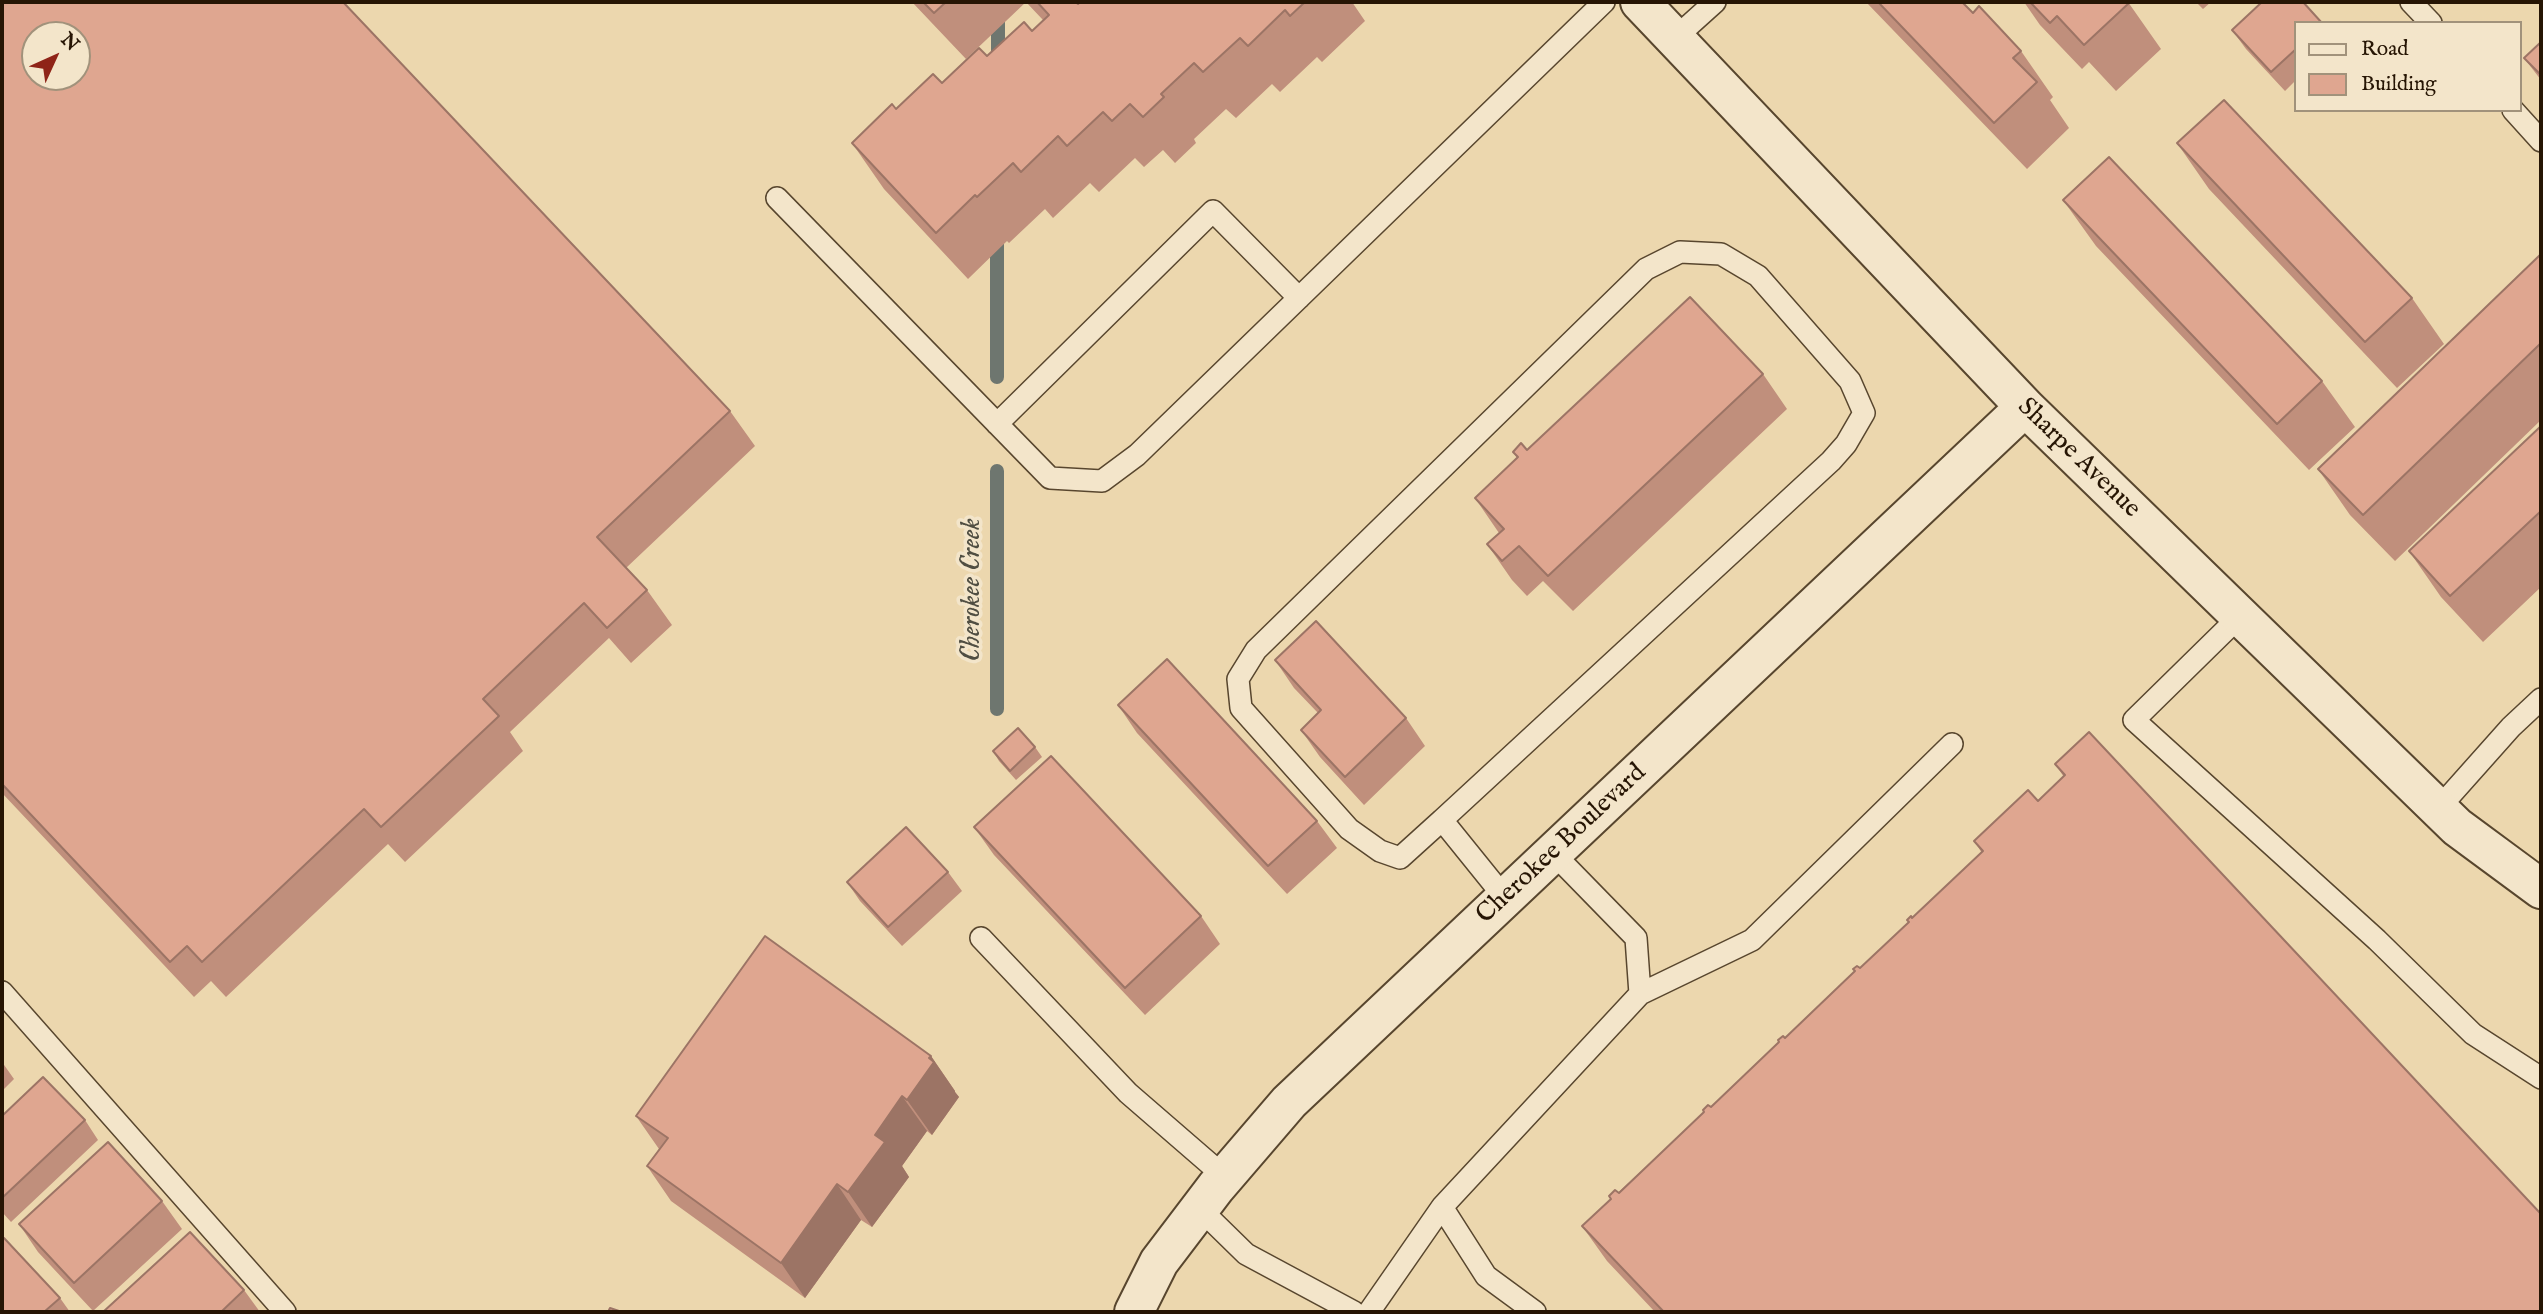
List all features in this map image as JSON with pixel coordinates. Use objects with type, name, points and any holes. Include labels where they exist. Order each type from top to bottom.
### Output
[{"type":"street","name":"Sharpe Avenue","points":[[1640,2],[2025,407],[2457,827],[2541,889]]},
{"type":"street","name":"Cherokee Boulevard","points":[[1134,1312],[1159,1262],[1225,1177],[1289,1102],[2025,407]]},
{"type":"lane","points":[[777,198],[1050,478],[1102,481],[1137,455],[1604,2]]},
{"type":"lane","points":[[1675,38],[1715,2]]},
{"type":"lane","points":[[2411,2],[2429,21]]},
{"type":"lane","points":[[2515,112],[2541,141]]},
{"type":"lane","points":[[997,424],[1213,211],[1299,298]]},
{"type":"lane","points":[[1680,251],[1721,254],[1758,276],[1850,381],[1864,413],[1846,444],[1831,461],[1442,820],[1400,858],[1380,851],[1349,829],[1241,708],[1238,679],[1256,650],[1646,269],[1680,251]]},
{"type":"lane","points":[[2240,617],[2134,720],[2377,940],[2473,1034],[2541,1078]]},
{"type":"lane","points":[[2438,809],[2511,727],[2541,699]]},
{"type":"lane","points":[[1369,1312],[1442,1207],[1640,994],[1752,940],[1952,744]]},
{"type":"lane","points":[[1442,820],[1506,898]]},
{"type":"lane","points":[[1553,853],[1636,937],[1640,994]]},
{"type":"lane","points":[[981,938],[1128,1093],[1225,1177]]},
{"type":"lane","points":[[2,992],[285,1312]]},
{"type":"lane","points":[[1442,1207],[1486,1276],[1535,1312]]},
{"type":"lane","points":[[1200,1209],[1246,1254],[1354,1312]]},
{"type":"building","points":[[2,2],[343,2],[730,411],[597,537],[647,590],[607,628],[584,603],[483,699],[499,716],[381,827],[364,809],[202,962],[187,946],[170,962],[2,784]]},
{"type":"building","points":[[923,2],[946,2],[934,13]]},
{"type":"building","points":[[1037,2],[1305,2],[1290,16],[1285,10],[1248,46],[1240,38],[1203,72],[1194,63],[1161,94],[1164,97],[1143,117],[1130,104],[1112,121],[1103,112],[1067,146],[1058,136],[1021,172],[1013,163],[936,233],[852,143],[892,104],[896,109],[933,74],[942,83],[979,48],[987,56],[1024,22],[1032,31],[1049,15]]},
{"type":"building","points":[[1878,2],[1962,2],[1973,13],[1979,6],[2021,51],[2013,58],[2037,82],[1994,123]]},
{"type":"building","points":[[2030,2],[2129,3],[2084,45],[2057,16],[2050,23]]},
{"type":"building","points":[[2262,2],[2303,2],[2320,21],[2294,21],[2294,51],[2271,72],[2232,30]]},
{"type":"building","points":[[2541,42],[2541,75],[2524,58]]},
{"type":"building","points":[[2224,100],[2412,298],[2365,342],[2177,143]]},
{"type":"building","points":[[2109,157],[2322,381],[2277,424],[2063,200]]},
{"type":"building","points":[[2541,254],[2541,343],[2363,515],[2318,469]]},
{"type":"building","points":[[1690,297],[1763,374],[1548,576],[1519,546],[1502,561],[1487,544],[1504,529],[1475,498],[1518,457],[1513,452],[1521,443],[1527,450]]},
{"type":"building","points":[[2541,426],[2541,511],[2450,596],[2409,551]]},
{"type":"building","points":[[1316,621],[1406,718],[1345,777],[1301,730],[1321,710],[1275,660]]},
{"type":"building","points":[[1167,659],[1317,821],[1268,866],[1118,705]]},
{"type":"building","points":[[1018,728],[1035,747],[1010,771],[993,751]]},
{"type":"building","points":[[2089,732],[2541,1214],[2541,1312],[1664,1312],[1582,1226],[1611,1199],[1609,1196],[1615,1190],[1619,1193],[1704,1112],[1708,1105],[1711,1107],[1779,1042],[1778,1040],[1783,1036],[1785,1038],[1855,971],[1853,969],[1857,966],[1860,968],[1909,922],[1907,920],[1911,916],[1912,918],[1983,851],[1974,841],[2028,790],[2038,801],[2065,775],[2055,764]]},
{"type":"building","points":[[1051,756],[1201,916],[1125,988],[974,827]]},
{"type":"building","points":[[906,827],[948,872],[888,927],[847,882]]},
{"type":"building","points":[[765,936],[931,1056],[929,1058],[934,1062],[907,1100],[902,1096],[875,1135],[885,1142],[848,1192],[837,1184],[781,1263],[647,1166],[668,1138],[636,1116]]},
{"type":"building","points":[[43,1077],[85,1120],[2,1198],[2,1116]]},
{"type":"building","points":[[108,1142],[162,1201],[74,1283],[19,1224]]},
{"type":"building","points":[[190,1232],[244,1290],[221,1312],[103,1312]]},
{"type":"building","points":[[4,1238],[60,1298],[44,1312],[2,1312]]},
{"type":"waterway","name":"Cherokee Creek","points":[[998,2],[998,63]]},
{"type":"waterway","name":"Cherokee Creek","points":[[997,234],[997,377]]},
{"type":"waterway","name":"Cherokee Creek","points":[[997,471],[997,709]]}]
